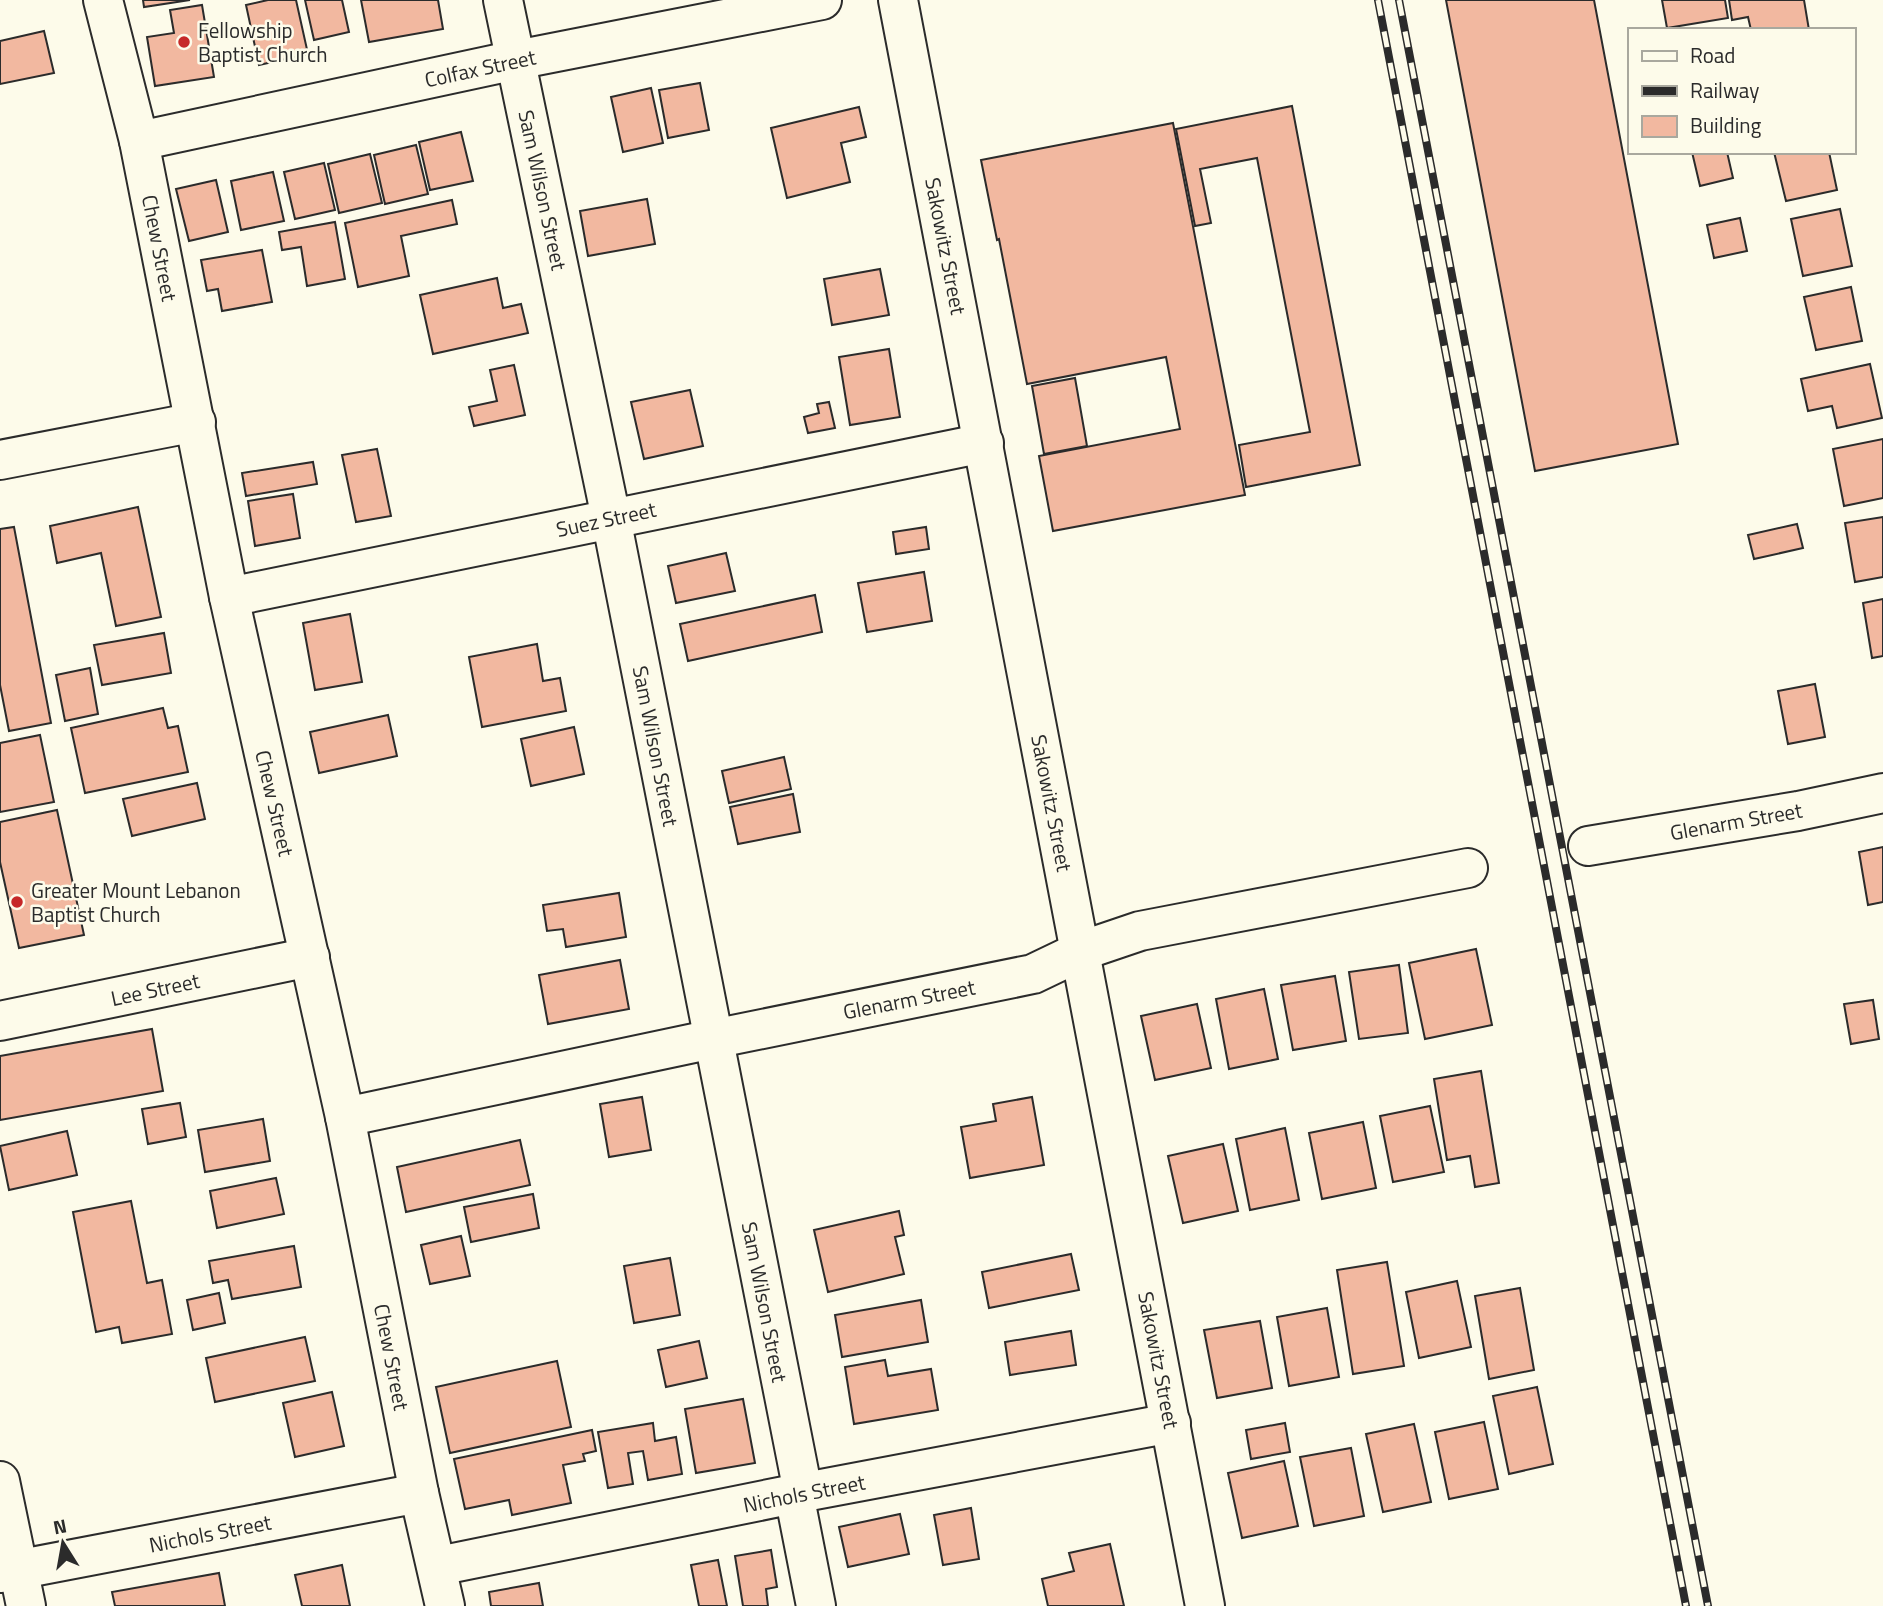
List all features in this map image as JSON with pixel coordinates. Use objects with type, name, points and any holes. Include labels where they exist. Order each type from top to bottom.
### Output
[{"type":"street","name":"Chew Street","points":[[103,0],[139,141],[229,597],[345,1117],[419,1493],[438,1566],[445,1606]]},
{"type":"street","name":"Sam Wilson Street","points":[[503,0],[611,518],[713,1039],[798,1493],[816,1606]]},
{"type":"street","name":"Colfax Street","points":[[139,141],[516,60],[822,0]]},
{"type":"street","name":"Sakowitz Street","points":[[898,0],[1205,1606]]},
{"type":"street","points":[[0,460],[196,422]]},
{"type":"street","name":"Suez Street","points":[[229,597],[984,443]]},
{"type":"street","name":"Glenarm Street","points":[[1588,846],[1798,811],[1883,793]]},
{"type":"street","name":"Glenarm Street","points":[[345,1117],[1033,974],[1081,951],[1140,931],[1468,867]]},
{"type":"street","name":"Lee Street","points":[[0,1021],[310,957]]},
{"type":"street","name":"Nichols Street","points":[[438,1566],[798,1493],[1171,1423]]},
{"type":"street","points":[[0,1481],[15,1583]]},
{"type":"street","name":"Nichols Street","points":[[15,1583],[419,1493]]},
{"type":"building","points":[[143,0],[190,0],[144,7]]},
{"type":"building","points":[[268,0],[296,0],[308,54],[259,65],[246,5]]},
{"type":"building","points":[[305,0],[342,0],[349,32],[314,40]]},
{"type":"building","points":[[361,0],[438,0],[443,29],[369,42]]},
{"type":"building","points":[[1446,0],[1594,0],[1678,444],[1535,471]]},
{"type":"building","points":[[1662,0],[1725,0],[1728,18],[1667,28]]},
{"type":"building","points":[[1729,0],[1804,0],[1809,28],[1751,28],[1748,17],[1732,20]]},
{"type":"building","points":[[202,5],[214,77],[155,86],[147,37],[174,33],[170,10]]},
{"type":"building","points":[[44,31],[54,73],[0,84],[0,41]]},
{"type":"building","points":[[700,83],[709,130],[668,138],[659,90]]},
{"type":"building","points":[[651,88],[663,143],[623,152],[611,97]]},
{"type":"building","points":[[1292,106],[1360,465],[1246,487],[1239,445],[1310,432],[1257,158],[1200,169],[1211,223],[1195,226],[1176,129]]},
{"type":"building","points":[[859,107],[866,137],[841,143],[850,182],[787,198],[771,128]]},
{"type":"building","points":[[1173,123],[1245,495],[1053,531],[1039,456],[1180,429],[1166,357],[1027,384],[981,160]]},
{"type":"building","points":[[461,132],[473,181],[430,190],[419,142]]},
{"type":"building","points":[[416,145],[428,194],[385,204],[374,155]]},
{"type":"building","points":[[370,154],[382,203],[339,213],[328,164]]},
{"type":"building","points":[[1692,154],[1727,154],[1733,178],[1700,186]]},
{"type":"building","points":[[1774,154],[1829,154],[1837,190],[1786,201]]},
{"type":"building","points":[[324,163],[335,210],[295,219],[284,172]]},
{"type":"building","points":[[273,172],[284,221],[241,230],[231,181]]},
{"type":"building","points":[[216,180],[228,232],[189,241],[176,189]]},
{"type":"building","points":[[647,199],[655,244],[588,256],[580,211]]},
{"type":"building","points":[[452,200],[457,224],[401,236],[409,276],[358,287],[345,223]]},
{"type":"building","points":[[1840,209],[1852,266],[1803,276],[1791,219]]},
{"type":"building","points":[[1740,218],[1747,251],[1714,258],[1707,225]]},
{"type":"building","points":[[335,222],[345,279],[307,286],[301,247],[282,250],[279,232]]},
{"type":"building","points":[[262,250],[272,302],[222,311],[218,289],[207,291],[201,260]]},
{"type":"building","points":[[880,269],[889,315],[832,325],[824,279]]},
{"type":"building","points":[[497,278],[503,308],[521,304],[528,333],[433,354],[420,295]]},
{"type":"building","points":[[1851,287],[1862,341],[1816,350],[1804,297]]},
{"type":"building","points":[[889,349],[900,417],[850,425],[839,357]]},
{"type":"building","points":[[1870,364],[1882,418],[1837,428],[1832,406],[1808,411],[1801,379]]},
{"type":"building","points":[[514,365],[525,415],[474,426],[469,407],[497,401],[490,370]]},
{"type":"building","points":[[1075,378],[1087,446],[1044,454],[1032,386]]},
{"type":"building","points":[[690,390],[703,446],[644,459],[631,402]]},
{"type":"building","points":[[829,402],[835,428],[808,433],[804,417],[819,413],[817,404]]},
{"type":"building","points":[[1883,439],[1883,498],[1844,506],[1833,449]]},
{"type":"building","points":[[377,449],[391,516],[356,522],[342,455]]},
{"type":"building","points":[[313,462],[317,484],[246,496],[242,473]]},
{"type":"building","points":[[293,494],[300,538],[255,546],[248,501]]},
{"type":"building","points":[[138,507],[161,617],[116,626],[101,553],[57,563],[50,526]]},
{"type":"building","points":[[1883,517],[1883,577],[1855,582],[1845,523]]},
{"type":"building","points":[[1797,524],[1803,548],[1754,559],[1748,535]]},
{"type":"building","points":[[14,527],[51,723],[9,731],[0,685],[0,529]]},
{"type":"building","points":[[926,527],[929,549],[896,554],[893,532]]},
{"type":"building","points":[[726,553],[735,591],[676,603],[668,566]]},
{"type":"building","points":[[924,572],[932,621],[867,632],[858,583]]},
{"type":"building","points":[[815,595],[822,632],[688,661],[680,624]]},
{"type":"building","points":[[1883,599],[1883,656],[1872,658],[1863,603]]},
{"type":"building","points":[[350,614],[362,682],[315,690],[303,623]]},
{"type":"building","points":[[164,633],[171,673],[102,685],[94,645]]},
{"type":"building","points":[[537,644],[543,681],[560,678],[566,711],[482,727],[469,657]]},
{"type":"building","points":[[90,668],[98,714],[65,721],[56,675]]},
{"type":"building","points":[[1815,684],[1825,737],[1788,744],[1778,691]]},
{"type":"building","points":[[163,708],[168,728],[178,726],[188,772],[85,793],[71,728]]},
{"type":"building","points":[[388,715],[397,756],[319,773],[310,732]]},
{"type":"building","points":[[574,727],[584,774],[531,786],[521,739]]},
{"type":"building","points":[[40,735],[54,802],[0,812],[0,743]]},
{"type":"building","points":[[784,757],[791,789],[729,803],[722,771]]},
{"type":"building","points":[[197,783],[205,819],[132,836],[123,799]]},
{"type":"building","points":[[793,794],[800,832],[738,844],[730,807]]},
{"type":"building","points":[[57,810],[84,935],[19,948],[0,862],[0,822]]},
{"type":"building","points":[[1883,847],[1883,902],[1868,905],[1859,852]]},
{"type":"building","points":[[619,893],[626,937],[566,947],[563,929],[547,931],[543,905]]},
{"type":"building","points":[[1476,949],[1492,1025],[1425,1039],[1409,963]]},
{"type":"building","points":[[620,960],[629,1009],[548,1024],[539,975]]},
{"type":"building","points":[[1399,965],[1408,1033],[1359,1039],[1349,972]]},
{"type":"building","points":[[1335,976],[1346,1041],[1293,1050],[1281,985]]},
{"type":"building","points":[[1264,989],[1278,1059],[1229,1069],[1216,999]]},
{"type":"building","points":[[1873,1000],[1879,1039],[1851,1044],[1844,1004]]},
{"type":"building","points":[[1197,1004],[1211,1068],[1155,1080],[1141,1016]]},
{"type":"building","points":[[152,1029],[163,1091],[0,1120],[0,1056]]},
{"type":"building","points":[[1481,1071],[1499,1183],[1475,1187],[1470,1156],[1447,1160],[1434,1079]]},
{"type":"building","points":[[642,1097],[651,1150],[609,1157],[600,1104]]},
{"type":"building","points":[[1032,1097],[1044,1165],[970,1178],[961,1127],[996,1121],[993,1104]]},
{"type":"building","points":[[180,1103],[186,1137],[148,1144],[142,1109]]},
{"type":"building","points":[[1430,1106],[1444,1172],[1393,1182],[1380,1116]]},
{"type":"building","points":[[263,1119],[270,1161],[205,1172],[198,1130]]},
{"type":"building","points":[[1363,1122],[1376,1188],[1322,1199],[1309,1133]]},
{"type":"building","points":[[1285,1128],[1299,1200],[1250,1210],[1236,1139]]},
{"type":"building","points":[[67,1131],[77,1175],[9,1190],[0,1146]]},
{"type":"building","points":[[520,1140],[530,1185],[406,1212],[397,1167]]},
{"type":"building","points":[[1223,1144],[1238,1211],[1183,1223],[1168,1156]]},
{"type":"building","points":[[276,1178],[284,1214],[217,1228],[210,1191]]},
{"type":"building","points":[[533,1194],[539,1228],[471,1242],[464,1207]]},
{"type":"building","points":[[131,1201],[147,1283],[162,1280],[172,1334],[122,1343],[119,1327],[96,1332],[73,1212]]},
{"type":"building","points":[[899,1211],[904,1235],[895,1237],[904,1274],[828,1292],[814,1230]]},
{"type":"building","points":[[461,1236],[470,1276],[430,1284],[421,1245]]},
{"type":"building","points":[[294,1246],[301,1287],[232,1299],[228,1280],[213,1283],[209,1261]]},
{"type":"building","points":[[1071,1254],[1079,1290],[989,1308],[982,1272]]},
{"type":"building","points":[[670,1258],[680,1315],[634,1323],[624,1266]]},
{"type":"building","points":[[1387,1262],[1404,1366],[1353,1374],[1337,1270]]},
{"type":"building","points":[[1457,1281],[1471,1347],[1419,1358],[1406,1292]]},
{"type":"building","points":[[1520,1288],[1534,1370],[1489,1379],[1475,1296]]},
{"type":"building","points":[[219,1293],[225,1323],[193,1330],[187,1300]]},
{"type":"building","points":[[921,1300],[928,1342],[842,1357],[835,1315]]},
{"type":"building","points":[[1327,1308],[1339,1377],[1289,1386],[1277,1317]]},
{"type":"building","points":[[1260,1321],[1272,1388],[1217,1398],[1204,1330]]},
{"type":"building","points":[[1071,1331],[1076,1365],[1010,1375],[1005,1342]]},
{"type":"building","points":[[305,1337],[315,1381],[215,1402],[206,1358]]},
{"type":"building","points":[[699,1341],[707,1378],[666,1387],[658,1350]]},
{"type":"building","points":[[885,1360],[888,1376],[931,1369],[938,1410],[854,1424],[845,1367]]},
{"type":"building","points":[[557,1361],[571,1427],[450,1453],[436,1387]]},
{"type":"building","points":[[1537,1387],[1553,1464],[1509,1474],[1493,1396]]},
{"type":"building","points":[[332,1392],[344,1446],[295,1457],[283,1403]]},
{"type":"building","points":[[743,1399],[755,1463],[696,1473],[685,1409]]},
{"type":"building","points":[[1484,1422],[1498,1489],[1449,1499],[1435,1432]]},
{"type":"building","points":[[653,1423],[655,1441],[676,1437],[682,1474],[648,1480],[643,1451],[628,1453],[633,1484],[608,1488],[598,1432]]},
{"type":"building","points":[[1285,1423],[1290,1452],[1251,1459],[1246,1430]]},
{"type":"building","points":[[1414,1424],[1431,1502],[1383,1512],[1366,1434]]},
{"type":"building","points":[[592,1430],[596,1451],[583,1454],[585,1461],[563,1465],[571,1503],[512,1515],[509,1500],[465,1509],[454,1459]]},
{"type":"building","points":[[1351,1448],[1364,1516],[1314,1526],[1300,1457]]},
{"type":"building","points":[[1284,1461],[1298,1526],[1242,1538],[1228,1473]]},
{"type":"building","points":[[971,1508],[979,1559],[943,1565],[934,1515]]},
{"type":"building","points":[[900,1514],[909,1554],[848,1567],[839,1527]]},
{"type":"building","points":[[1110,1544],[1124,1606],[1048,1606],[1042,1579],[1074,1571],[1069,1553]]},
{"type":"building","points":[[771,1550],[777,1587],[766,1589],[768,1606],[743,1606],[735,1556]]},
{"type":"building","points":[[718,1560],[727,1606],[699,1606],[691,1565]]},
{"type":"building","points":[[342,1565],[350,1606],[302,1606],[295,1575]]},
{"type":"building","points":[[219,1573],[225,1606],[115,1606],[112,1592]]},
{"type":"building","points":[[539,1583],[543,1606],[491,1606],[489,1592]]},
{"type":"railway","points":[[1378,0],[1686,1606]]},
{"type":"railway","points":[[1399,0],[1708,1606]]},
{"type":"place","name":"Fellowship Baptist Church","points":[[184,42]]},
{"type":"place","name":"Greater Mount Lebanon Baptist Church","points":[[17,902]]}]
